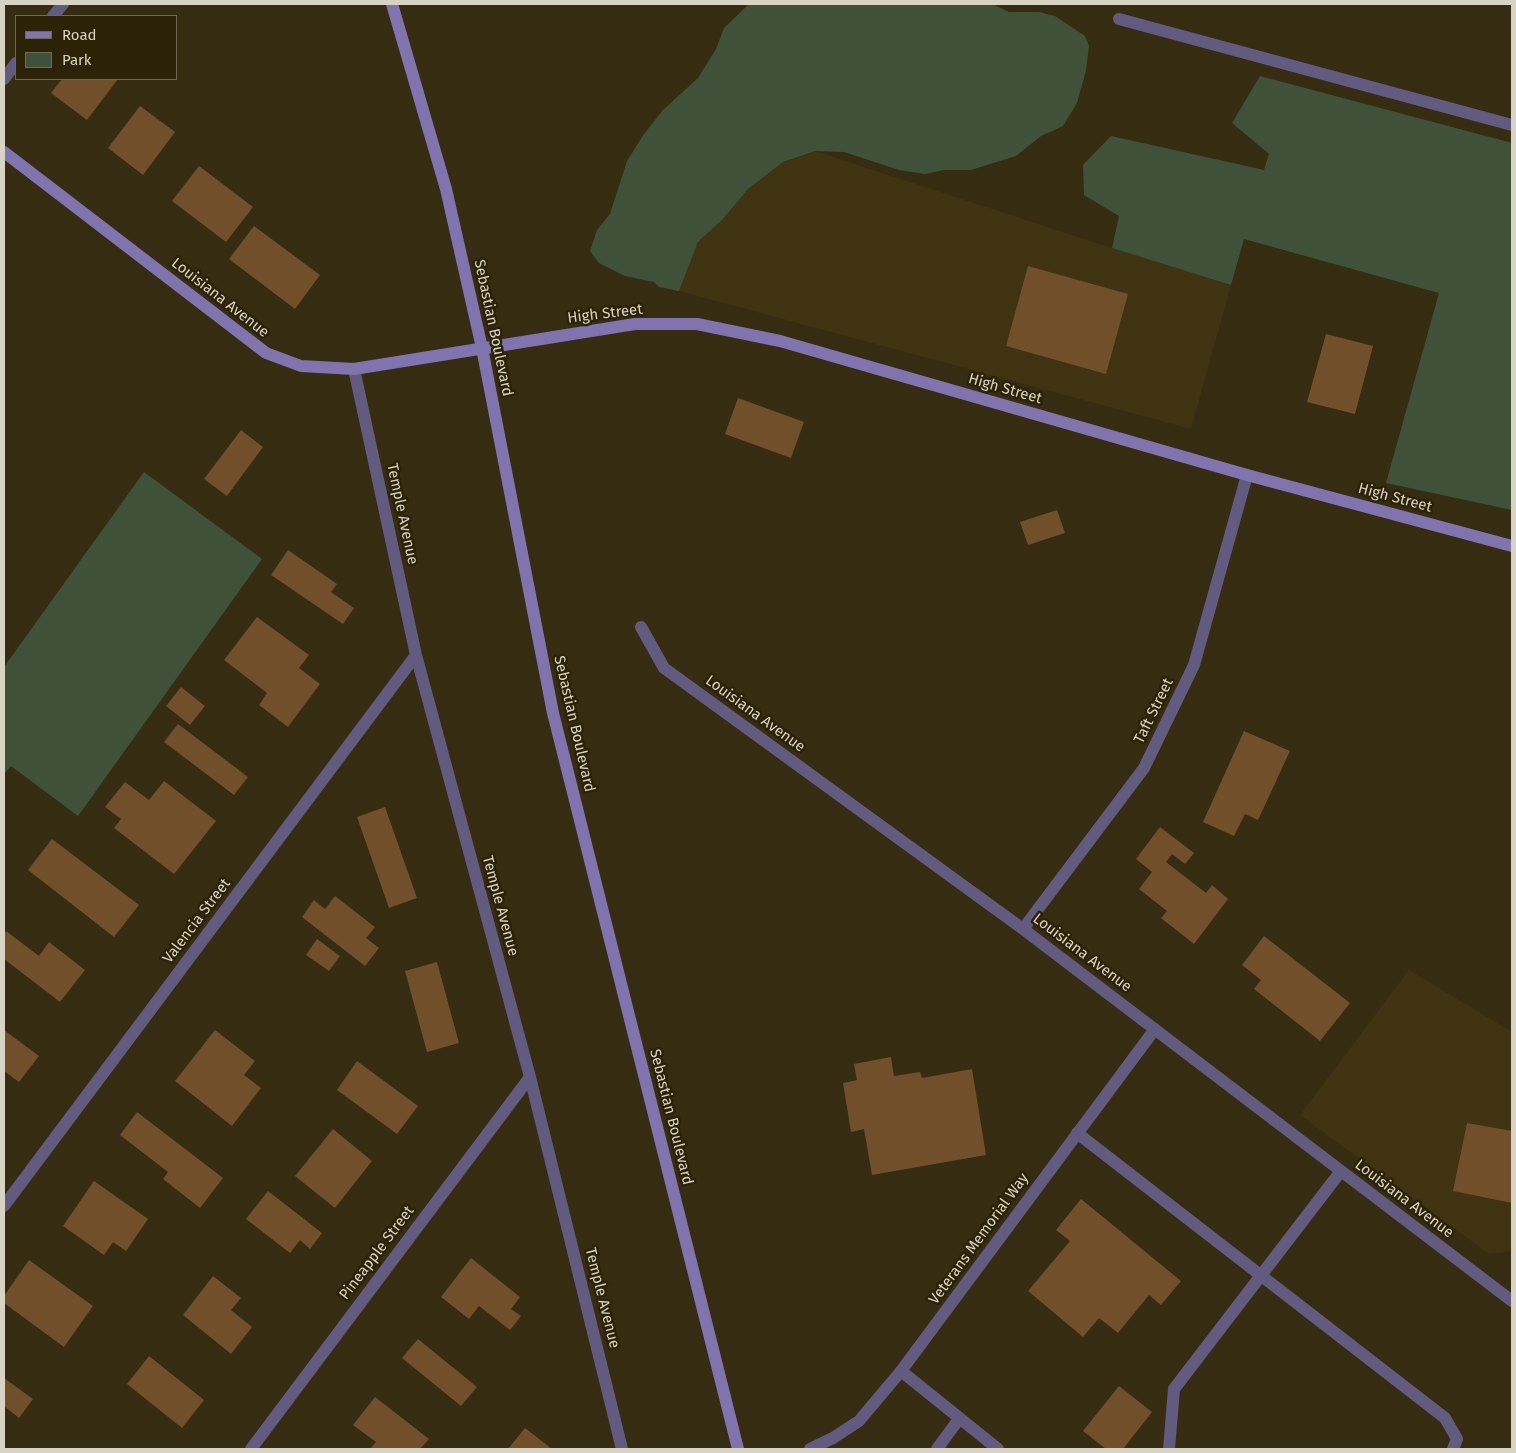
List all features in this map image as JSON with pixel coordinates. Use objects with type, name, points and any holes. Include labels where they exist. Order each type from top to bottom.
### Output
[{"type":"street","points":[[54,15],[63,4]]},
{"type":"street","name":"Sebastian Boulevard","points":[[392,4],[446,189],[482,348],[553,713],[738,1449]]},
{"type":"street","points":[[1119,19],[1512,124]]},
{"type":"street","points":[[4,80],[15,65]]},
{"type":"street","name":"Louisiana Avenue","points":[[4,152],[266,353],[301,366],[354,369],[482,348]]},
{"type":"street","name":"High Street","points":[[482,348],[635,324],[697,324],[780,341],[1247,475],[1512,546]]},
{"type":"street","name":"Temple Avenue","points":[[354,369],[416,655],[530,1077],[622,1449]]},
{"type":"street","name":"Taft Street","points":[[1023,929],[1144,768],[1194,665],[1247,475]]},
{"type":"street","name":"Louisiana Avenue","points":[[641,627],[664,668],[1023,929],[1512,1301]]},
{"type":"street","name":"Valencia Street","points":[[4,1206],[416,655]]},
{"type":"street","name":"Veterans Memorial Way","points":[[810,1449],[833,1438],[858,1421],[901,1371],[1156,1029]]},
{"type":"street","name":"Pineapple Street","points":[[251,1449],[530,1077]]},
{"type":"street","points":[[1078,1133],[1445,1418],[1457,1439],[1453,1449]]},
{"type":"street","points":[[1169,1449],[1174,1389],[1341,1171]]},
{"type":"street","points":[[901,1371],[998,1449]]},
{"type":"street","points":[[937,1449],[959,1419]]},
{"type":"shaded area","points":[[815,151],[1231,285],[1191,429],[679,291],[698,242],[723,219],[748,189],[783,162]]},
{"type":"shaded area","points":[[1409,970],[1512,1032],[1512,1251],[1489,1254],[1300,1115]]},
{"type":"green space","points":[[749,4],[992,4],[1009,12],[1039,12],[1055,16],[1085,36],[1089,46],[1086,70],[1077,103],[1063,126],[1041,136],[1016,156],[971,170],[944,170],[925,174],[899,170],[844,152],[815,151],[783,162],[748,189],[723,219],[698,242],[679,291],[659,287],[654,282],[625,276],[599,263],[590,251],[597,230],[610,214],[627,161],[644,134],[663,110],[698,78],[716,49],[724,28]]},
{"type":"green space","points":[[1260,76],[1512,143],[1512,510],[1386,483],[1439,293],[1244,239],[1231,285],[1112,248],[1119,216],[1084,195],[1083,165],[1111,136],[1264,170],[1269,154],[1232,123]]},
{"type":"green space","points":[[144,472],[262,559],[78,816],[11,766],[4,774],[4,667]]},
{"type":"building","points":[[61,80],[117,80],[87,120],[51,93]]},
{"type":"building","points":[[140,106],[175,132],[143,175],[108,148]]},
{"type":"building","points":[[199,166],[253,207],[226,242],[172,201]]},
{"type":"building","points":[[254,226],[320,275],[295,309],[229,259]]},
{"type":"building","points":[[1028,266],[1128,294],[1106,374],[1006,346]]},
{"type":"building","points":[[1326,334],[1373,346],[1355,414],[1307,402]]},
{"type":"building","points":[[738,398],[804,422],[791,458],[725,434]]},
{"type":"building","points":[[241,430],[263,447],[227,496],[204,479]]},
{"type":"building","points":[[1057,510],[1065,533],[1028,545],[1020,522]]},
{"type":"building","points":[[288,550],[337,584],[331,592],[354,608],[343,624],[271,575]]},
{"type":"building","points":[[257,617],[309,655],[299,668],[320,684],[288,727],[259,705],[267,693],[224,660]]},
{"type":"building","points":[[181,687],[205,706],[190,725],[166,706]]},
{"type":"building","points":[[178,724],[248,777],[234,795],[164,742]]},
{"type":"building","points":[[1244,731],[1290,751],[1258,820],[1245,814],[1234,836],[1203,822]]},
{"type":"building","points":[[164,781],[216,821],[174,874],[114,828],[121,819],[105,807],[125,782],[149,800]]},
{"type":"building","points":[[385,807],[417,898],[389,908],[357,817]]},
{"type":"building","points":[[1160,827],[1194,853],[1185,864],[1172,854],[1166,862],[1206,893],[1212,885],[1228,899],[1194,944],[1161,918],[1167,911],[1139,889],[1152,872],[1136,859]]},
{"type":"building","points":[[52,839],[139,905],[114,937],[28,870]]},
{"type":"building","points":[[335,896],[375,927],[366,938],[379,948],[365,966],[302,917],[314,900],[325,909]]},
{"type":"building","points":[[6,931],[39,956],[49,942],[85,970],[60,1002],[4,959],[4,935]]},
{"type":"building","points":[[1264,936],[1350,1003],[1320,1041],[1254,989],[1261,980],[1242,965]]},
{"type":"building","points":[[317,939],[340,956],[329,971],[306,955]]},
{"type":"building","points":[[437,962],[459,1043],[427,1052],[405,971]]},
{"type":"building","points":[[4,1030],[39,1056],[19,1082],[4,1071]]},
{"type":"building","points":[[215,1030],[255,1061],[244,1075],[261,1088],[232,1126],[175,1081]]},
{"type":"building","points":[[891,1057],[894,1076],[920,1072],[922,1078],[972,1069],[986,1155],[872,1175],[864,1129],[851,1132],[843,1083],[857,1080],[854,1064]]},
{"type":"building","points":[[357,1061],[418,1106],[397,1134],[337,1090]]},
{"type":"building","points":[[137,1112],[223,1178],[200,1208],[163,1179],[168,1172],[120,1135]]},
{"type":"building","points":[[1467,1123],[1512,1131],[1512,1203],[1453,1191]]},
{"type":"building","points":[[333,1129],[372,1161],[335,1208],[295,1176]]},
{"type":"building","points":[[94,1181],[148,1219],[126,1251],[113,1242],[104,1255],[63,1226]]},
{"type":"building","points":[[268,1191],[322,1233],[310,1249],[300,1240],[290,1253],[246,1219]]},
{"type":"building","points":[[1081,1199],[1181,1281],[1161,1305],[1149,1295],[1118,1333],[1099,1318],[1083,1337],[1028,1291],[1070,1241],[1056,1230]]},
{"type":"building","points":[[471,1258],[520,1297],[511,1309],[521,1316],[510,1330],[479,1306],[469,1319],[441,1297]]},
{"type":"building","points":[[29,1260],[93,1306],[64,1347],[4,1303],[4,1296]]},
{"type":"building","points":[[213,1276],[241,1298],[231,1310],[252,1327],[231,1354],[183,1315]]},
{"type":"building","points":[[418,1339],[477,1387],[461,1406],[402,1358]]},
{"type":"building","points":[[149,1356],[204,1400],[182,1428],[127,1384]]},
{"type":"building","points":[[4,1378],[33,1399],[19,1418],[4,1406]]},
{"type":"building","points":[[1119,1386],[1152,1412],[1123,1449],[1106,1449],[1083,1431]]},
{"type":"building","points":[[375,1397],[429,1439],[420,1449],[370,1449],[376,1442],[353,1425]]},
{"type":"building","points":[[525,1428],[552,1449],[508,1449]]}]
